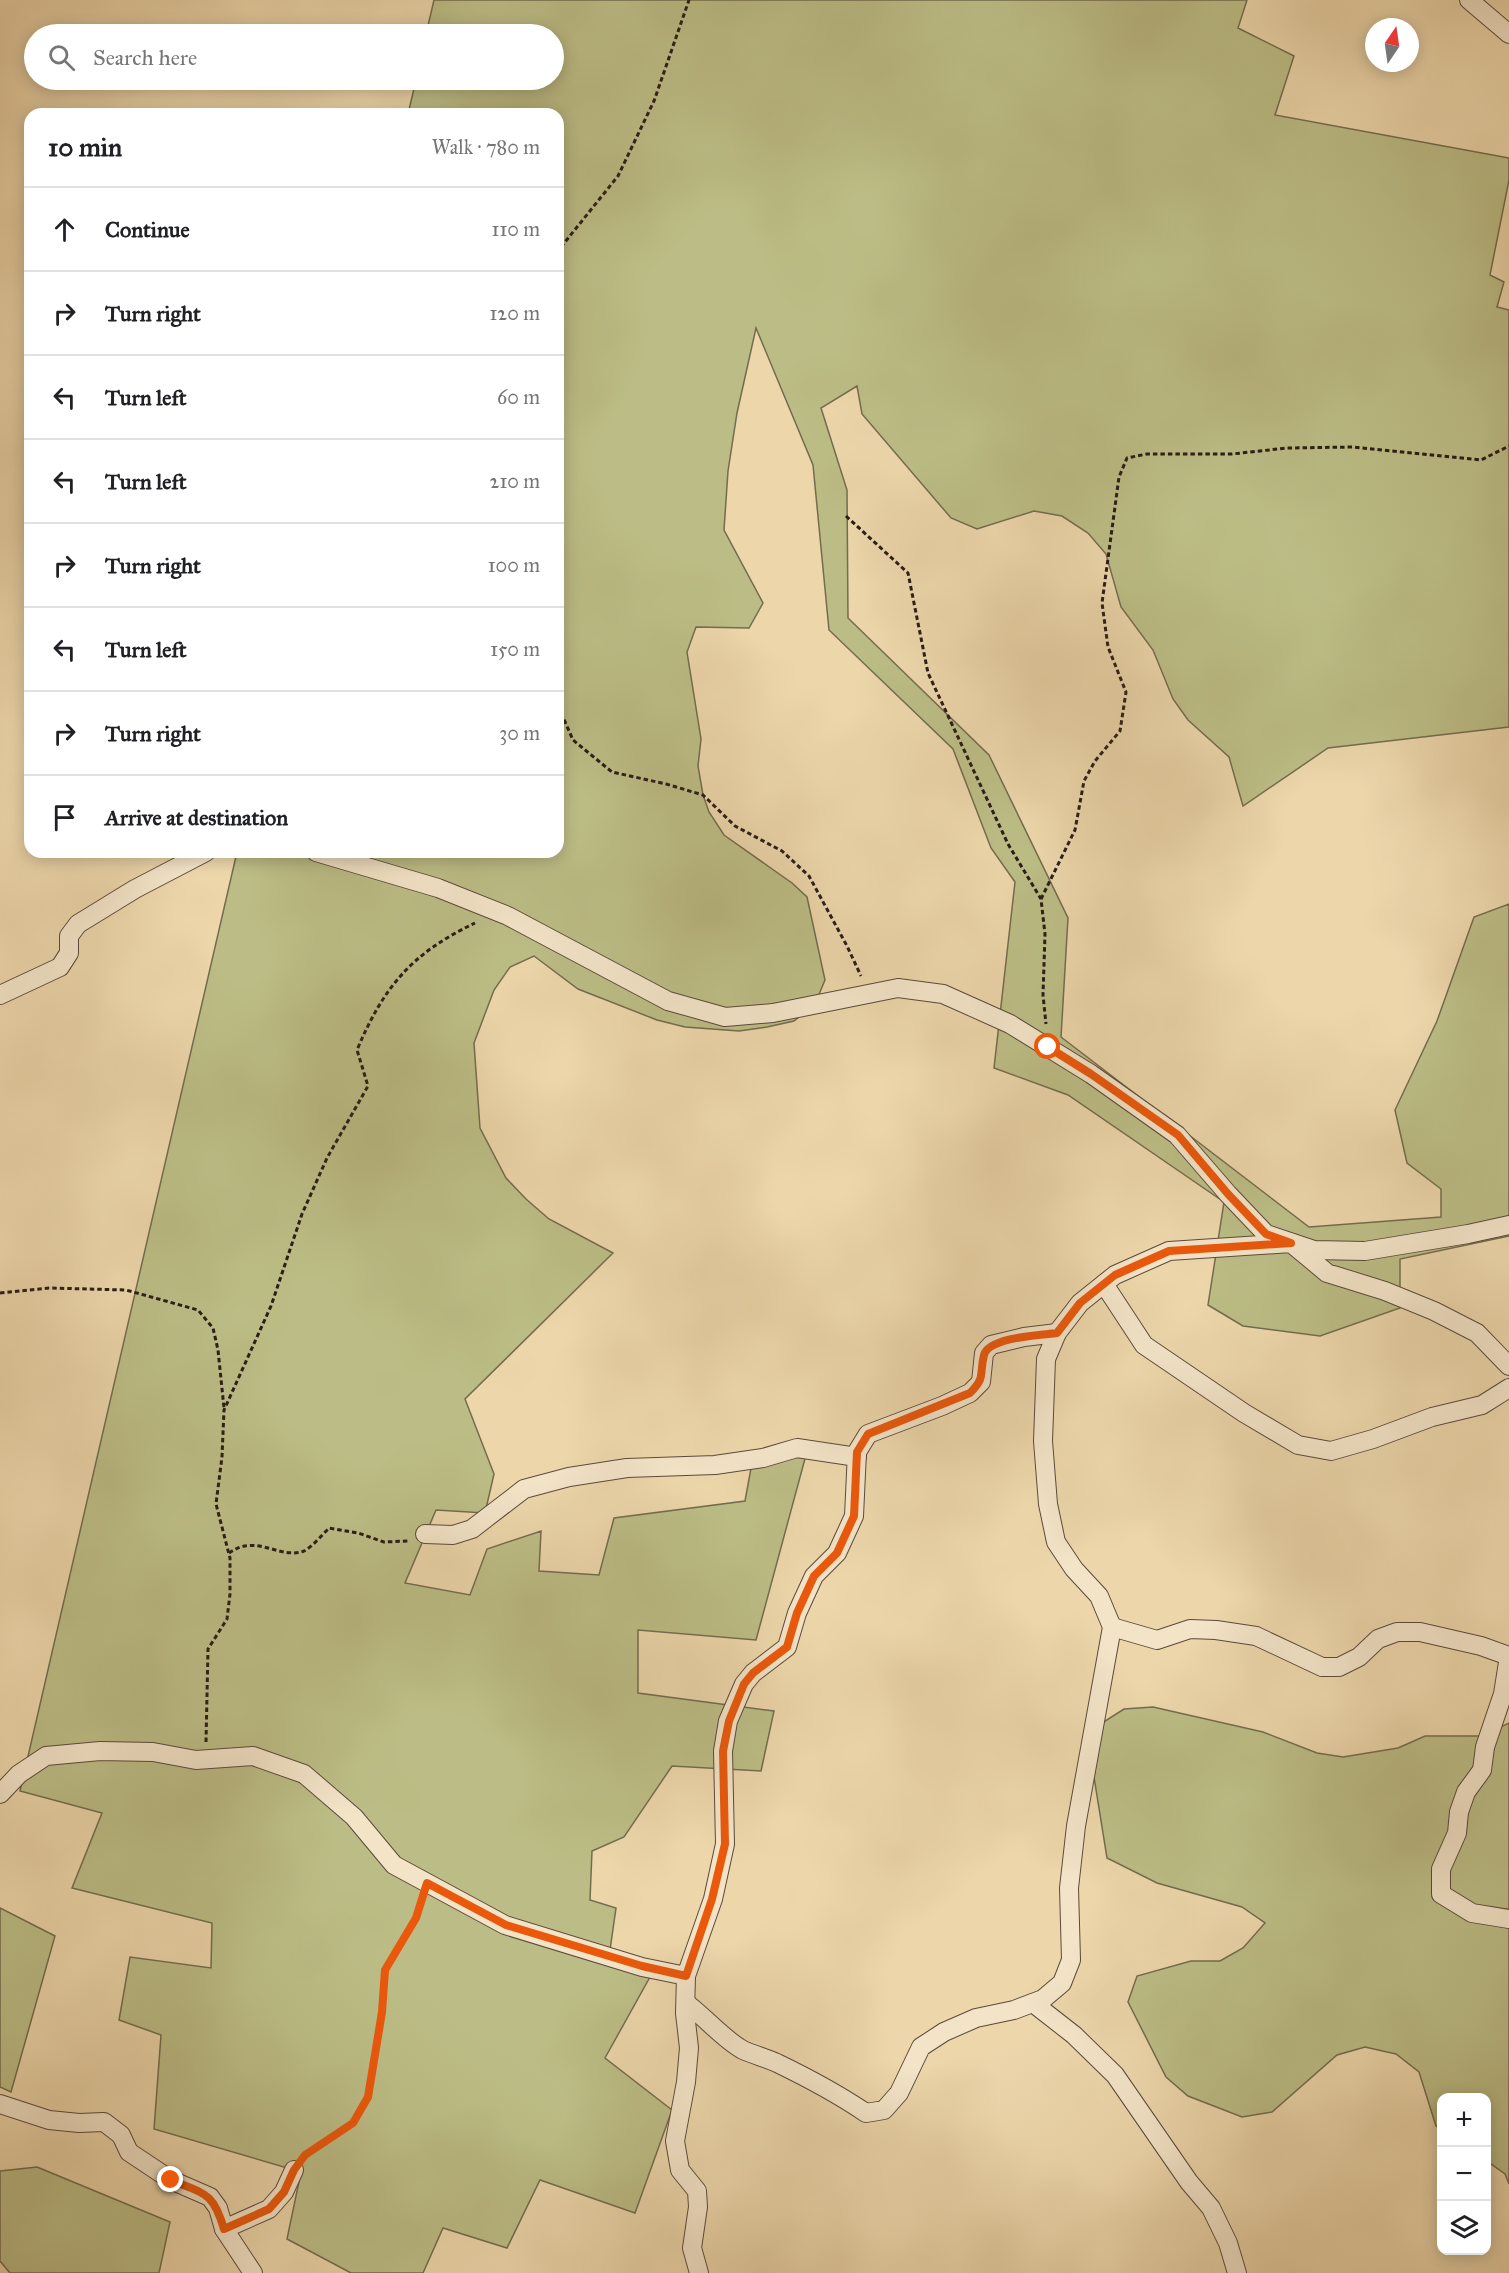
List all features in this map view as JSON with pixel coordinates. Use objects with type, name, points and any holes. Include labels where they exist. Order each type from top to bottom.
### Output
[{"type":"street","points":[[1468,0],[1509,34]]},
{"type":"street","points":[[0,995],[60,967],[69,953],[69,936],[78,924],[135,889],[194,858]]},
{"type":"street","points":[[336,858],[438,888],[499,912],[597,961],[668,1001],[725,1017],[773,1013],[898,988],[943,994],[1010,1023],[1091,1074],[1178,1135],[1228,1194],[1266,1234],[1291,1243],[1314,1250],[1365,1251],[1468,1234],[1509,1224]]},
{"type":"street","points":[[686,2003],[743,2050],[776,2062],[838,2094],[866,2113],[884,2110],[899,2093],[921,2047],[944,2032],[976,2018],[1014,2010],[1043,1999],[1062,1983],[1071,1960],[1069,1888],[1076,1826],[1112,1627],[1099,1596],[1074,1569],[1056,1542],[1048,1503],[1043,1441],[1046,1359],[1057,1333],[1080,1303],[1115,1275],[1169,1251],[1291,1243],[1327,1273],[1385,1291],[1434,1311],[1477,1333],[1509,1366]]},
{"type":"street","points":[[1104,1284],[1144,1345],[1244,1413],[1298,1445],[1331,1451],[1373,1439],[1432,1417],[1482,1405],[1509,1388]]},
{"type":"street","points":[[699,2273],[692,2248],[698,2207],[697,2191],[680,2170],[675,2141],[686,2082],[689,2048],[686,1976],[712,1899],[725,1844],[723,1751],[729,1721],[744,1684],[753,1673],[787,1647],[797,1613],[814,1576],[837,1553],[854,1516],[857,1452],[868,1434],[970,1393],[981,1382],[984,1353],[991,1345],[1024,1337],[1057,1333]]},
{"type":"street","points":[[425,1534],[453,1535],[472,1530],[524,1489],[569,1477],[627,1468],[715,1465],[763,1458],[797,1448],[857,1457]]},
{"type":"street","points":[[1112,1627],[1157,1640],[1190,1629],[1256,1636],[1322,1667],[1339,1666],[1359,1657],[1378,1639],[1397,1632],[1420,1632],[1482,1646],[1509,1656],[1503,1694],[1485,1747],[1482,1770],[1466,1792],[1459,1812],[1457,1833],[1441,1869],[1442,1894],[1472,1913],[1509,1919]]},
{"type":"street","points":[[0,1794],[19,1774],[46,1756],[100,1751],[153,1752],[196,1760],[253,1756],[304,1774],[354,1817],[394,1865],[506,1925],[642,1966],[686,1976]]},
{"type":"street","points":[[1033,2003],[1074,2035],[1115,2076],[1189,2182],[1211,2208],[1228,2243],[1237,2273]]},
{"type":"street","points":[[0,2104],[49,2120],[79,2123],[104,2122],[121,2135],[129,2152],[171,2180],[210,2197],[218,2208],[224,2229],[253,2273]]},
{"type":"street","points":[[224,2229],[269,2209],[284,2192],[294,2170]]},
{"type":"path","points":[[564,243],[618,176],[654,101],[689,0]]},
{"type":"path","points":[[1041,899],[1075,830],[1084,782],[1095,760],[1120,730],[1126,692],[1108,647],[1102,603],[1119,477],[1127,458],[1147,454],[1232,454],[1287,448],[1353,447],[1481,460],[1509,446]]},
{"type":"path","points":[[846,516],[908,573],[928,673],[1008,844],[1041,899],[1045,934],[1043,995],[1048,1047]]},
{"type":"path","points":[[564,720],[573,740],[612,772],[703,795],[735,826],[782,851],[809,876],[847,946],[869,994]]},
{"type":"path","points":[[224,1410],[271,1306],[302,1214],[327,1158],[368,1086],[357,1050],[370,1018],[394,983],[423,952],[460,930],[499,912]]},
{"type":"path","points":[[0,1293],[49,1288],[126,1290],[198,1310],[213,1328],[218,1350],[224,1410],[222,1457],[216,1504],[228,1553],[230,1594],[227,1619],[208,1649],[205,1736],[208,1758]]},
{"type":"path","points":[[228,1553],[239,1545],[261,1546],[285,1552],[304,1551],[329,1528],[358,1533],[384,1542],[406,1542],[425,1534]]},
{"type":"path","points":[[294,2170],[305,2155],[353,2123],[368,2097],[382,2012],[385,1970],[416,1918],[427,1883]]},
{"type":"green space","points":[[434,0],[1247,0],[1238,28],[1294,56],[1275,115],[1509,158],[1509,180],[1490,275],[1504,282],[1497,307],[1509,310],[1509,727],[1328,748],[1243,806],[1229,757],[1188,720],[1173,699],[1153,650],[1121,607],[1106,554],[1088,533],[1062,516],[1034,511],[977,529],[951,518],[862,414],[857,386],[821,408],[847,490],[848,618],[989,755],[1068,918],[1061,1037],[1309,1227],[1441,1217],[1441,1189],[1407,1163],[1395,1110],[1437,1021],[1474,917],[1509,904],[1509,1236],[1400,1259],[1400,1308],[1320,1336],[1243,1326],[1208,1305],[1224,1202],[1068,1095],[994,1068],[1015,882],[991,848],[953,749],[829,630],[813,465],[756,328],[737,413],[728,471],[724,530],[763,603],[749,628],[696,627],[687,652],[701,739],[698,766],[703,795],[709,812],[724,835],[792,883],[807,897],[825,980],[815,1004],[794,1021],[739,1031],[685,1027],[657,1020],[578,989],[534,956],[510,967],[494,990],[474,1043],[480,1128],[506,1178],[526,1199],[549,1219],[613,1253],[465,1399],[494,1474],[485,1513],[436,1510],[405,1583],[470,1595],[487,1549],[541,1531],[539,1571],[599,1575],[614,1518],[745,1501],[754,1452],[806,1455],[756,1640],[638,1630],[638,1693],[774,1711],[761,1771],[672,1766],[624,1837],[592,1851],[590,1900],[616,1908],[608,1964],[650,1977],[605,2058],[672,2110],[635,2213],[540,2180],[507,2248],[443,2228],[423,2273],[351,2273],[287,2239],[301,2172],[154,2129],[161,2035],[119,2020],[130,1957],[211,1968],[212,1923],[72,1888],[102,1813],[20,1791],[236,858],[564,858],[564,108],[409,108],[414,90],[564,90],[564,24],[428,24]]},
{"type":"green space","points":[[1153,1707],[1263,1732],[1317,1753],[1343,1757],[1398,1748],[1425,1736],[1482,1736],[1509,1723],[1509,2184],[1505,2174],[1491,2164],[1491,2093],[1437,2093],[1437,2127],[1419,2072],[1396,2054],[1365,2047],[1337,2055],[1272,2112],[1242,2117],[1188,2096],[1166,2077],[1128,2002],[1137,1976],[1191,1961],[1220,1961],[1243,1948],[1265,1923],[1242,1907],[1157,1883],[1107,1858],[1094,1777],[1102,1723],[1124,1709]]},
{"type":"green space","points":[[0,1908],[55,1936],[11,2092],[0,2087]]},
{"type":"green space","points":[[37,2167],[170,2222],[159,2273],[10,2273],[0,2261],[0,2171]]},
{"type":"route","points":[[171,2180],[210,2197],[218,2208],[224,2229],[269,2209],[284,2192],[294,2170],[305,2155],[353,2123],[368,2097],[382,2012],[385,1970],[416,1918],[427,1883],[506,1925],[642,1966],[686,1976],[712,1899],[725,1844],[723,1751],[729,1721],[744,1684],[753,1673],[787,1647],[797,1613],[814,1576],[837,1553],[854,1516],[857,1452],[868,1434],[970,1393],[981,1382],[984,1353],[991,1345],[1024,1337],[1057,1333],[1080,1303],[1115,1275],[1169,1251],[1231,1245],[1291,1243],[1266,1234],[1228,1194],[1178,1135],[1048,1047]]}]
